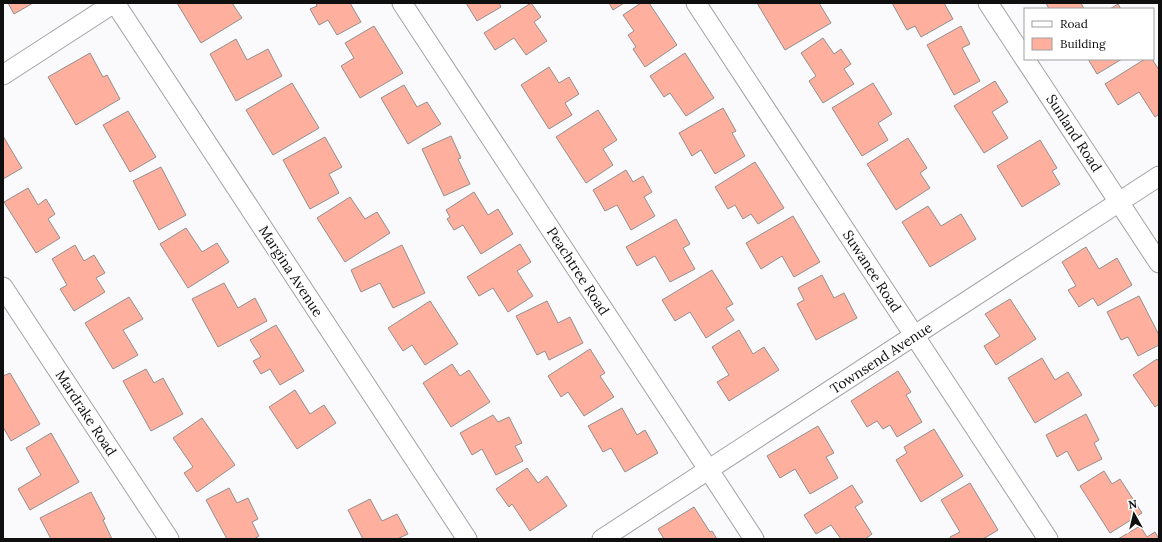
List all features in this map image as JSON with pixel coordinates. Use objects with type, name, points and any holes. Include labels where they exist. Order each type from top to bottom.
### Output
[{"type":"street","points":[[3,75],[114,3]]},
{"type":"street","name":"Margina Avenue","points":[[114,3],[467,539]]},
{"type":"street","name":"Peachtree Road","points":[[402,3],[754,539]]},
{"type":"street","name":"Suwanee Road","points":[[696,3],[1048,539]]},
{"type":"street","name":"Sunland Road","points":[[988,3],[1024,58]]},
{"type":"street","name":"Sunland Road","points":[[1026,60],[1159,263]]},
{"type":"street","name":"Townsend Avenue","points":[[602,539],[1159,176]]},
{"type":"street","name":"Mardrake Road","points":[[3,287],[169,539]]},
{"type":"building","points":[[8,3],[33,3],[14,14]]},
{"type":"building","points":[[177,3],[232,3],[242,18],[201,43]]},
{"type":"building","points":[[316,3],[350,3],[361,22],[337,35],[328,20],[319,25],[310,9],[317,6]]},
{"type":"building","points":[[466,3],[499,3],[501,7],[477,21]]},
{"type":"building","points":[[531,3],[541,17],[534,22],[547,41],[526,55],[514,38],[495,50],[484,33]]},
{"type":"building","points":[[609,3],[624,3],[613,10]]},
{"type":"building","points":[[641,3],[649,3],[677,45],[645,67],[633,49],[636,47],[628,35],[634,31],[623,15]]},
{"type":"building","points":[[757,3],[819,3],[831,23],[785,50]]},
{"type":"building","points":[[892,3],[944,3],[953,19],[921,37],[915,26],[907,30]]},
{"type":"building","points":[[1046,3],[1081,3],[1084,8],[1048,8]]},
{"type":"building","points":[[1118,4],[1120,8],[1112,8]]},
{"type":"building","points":[[374,26],[403,73],[360,98],[341,66],[354,58],[345,43]]},
{"type":"building","points":[[961,26],[970,44],[962,48],[980,81],[954,95],[927,45]]},
{"type":"building","points":[[823,38],[834,54],[841,49],[851,64],[844,69],[854,84],[823,103],[809,81],[816,76],[801,53]]},
{"type":"building","points":[[236,39],[247,60],[268,49],[282,76],[236,101],[210,54]]},
{"type":"building","points":[[90,53],[103,77],[107,75],[120,99],[76,125],[48,77]]},
{"type":"building","points":[[685,53],[714,98],[686,116],[670,93],[664,97],[650,76]]},
{"type":"building","points":[[1089,60],[1120,60],[1097,74]]},
{"type":"building","points":[[1143,60],[1153,60],[1159,70],[1159,114],[1155,117],[1139,92],[1118,105],[1105,84]]},
{"type":"building","points":[[549,67],[559,83],[569,77],[579,94],[565,103],[572,115],[549,129],[521,85]]},
{"type":"building","points":[[995,81],[1008,102],[992,112],[1008,138],[984,153],[954,106]]},
{"type":"building","points":[[292,83],[319,128],[273,155],[246,110]]},
{"type":"building","points":[[873,83],[892,114],[878,123],[888,140],[862,156],[832,108]]},
{"type":"building","points":[[404,85],[417,107],[427,102],[441,124],[408,144],[381,98]]},
{"type":"building","points":[[723,108],[736,131],[732,133],[745,156],[715,174],[701,150],[692,156],[679,133]]},
{"type":"building","points":[[598,110],[617,140],[603,149],[613,165],[586,183],[556,137]]},
{"type":"building","points":[[128,111],[156,157],[130,172],[103,125]]},
{"type":"building","points":[[3,136],[22,168],[3,179]]},
{"type":"building","points":[[451,136],[461,158],[458,159],[470,184],[444,196],[422,149]]},
{"type":"building","points":[[325,137],[342,167],[329,174],[339,193],[310,209],[283,160]]},
{"type":"building","points":[[908,138],[927,168],[920,173],[930,188],[896,210],[867,164]]},
{"type":"building","points":[[1040,140],[1057,168],[1052,171],[1060,184],[1022,207],[997,166]]},
{"type":"building","points":[[755,162],[784,208],[758,224],[751,214],[743,219],[735,205],[728,209],[715,187]]},
{"type":"building","points":[[161,167],[186,215],[159,230],[133,181]]},
{"type":"building","points":[[626,170],[633,182],[643,176],[652,192],[644,197],[655,216],[631,230],[617,205],[605,211],[593,190]]},
{"type":"building","points":[[28,188],[38,205],[46,199],[55,214],[48,219],[60,238],[36,253],[4,202]]},
{"type":"building","points":[[474,192],[488,215],[498,209],[513,234],[481,254],[463,225],[454,230],[447,219],[450,217],[446,210]]},
{"type":"building","points":[[350,197],[365,219],[377,212],[390,233],[345,262],[317,218]]},
{"type":"building","points":[[928,206],[941,226],[961,214],[976,239],[930,267],[902,222]]},
{"type":"building","points":[[793,216],[820,262],[794,277],[782,256],[761,269],[746,243]]},
{"type":"building","points":[[676,219],[690,244],[683,248],[695,269],[670,282],[655,256],[637,266],[626,247]]},
{"type":"building","points":[[186,228],[202,252],[217,243],[229,262],[188,288],[160,244]]},
{"type":"building","points":[[520,244],[531,262],[517,271],[533,296],[508,312],[493,288],[479,296],[467,277]]},
{"type":"building","points":[[75,245],[84,261],[94,255],[105,273],[96,278],[105,292],[74,311],[60,289],[67,285],[52,259]]},
{"type":"building","points":[[402,245],[425,293],[393,308],[380,283],[361,292],[351,270]]},
{"type":"building","points":[[1086,247],[1099,269],[1117,258],[1132,285],[1098,306],[1093,298],[1079,307],[1068,290],[1076,286],[1062,262]]},
{"type":"building","points":[[712,270],[733,304],[726,308],[734,320],[706,338],[690,312],[675,321],[662,300]]},
{"type":"building","points":[[822,275],[834,298],[844,293],[857,318],[816,340],[797,304],[804,300],[798,288]]},
{"type":"building","points":[[224,283],[238,308],[255,298],[267,321],[218,347],[192,299]]},
{"type":"building","points":[[1139,296],[1159,335],[1159,345],[1138,356],[1128,337],[1121,340],[1107,312]]},
{"type":"building","points":[[129,297],[143,319],[123,330],[138,355],[113,369],[85,323]]},
{"type":"building","points":[[1010,299],[1036,339],[996,365],[984,346],[1000,336],[985,314]]},
{"type":"building","points":[[430,301],[458,344],[425,365],[412,345],[403,351],[388,328]]},
{"type":"building","points":[[547,301],[558,323],[570,317],[583,343],[549,360],[545,351],[537,355],[516,316]]},
{"type":"building","points":[[276,325],[304,371],[280,385],[270,369],[261,374],[253,361],[261,357],[250,340]]},
{"type":"building","points":[[739,330],[753,354],[764,347],[779,370],[729,401],[717,382],[729,375],[712,347]]},
{"type":"building","points":[[590,349],[605,373],[600,376],[614,397],[584,416],[568,392],[561,397],[548,376]]},
{"type":"building","points":[[1042,358],[1055,380],[1068,372],[1082,395],[1035,423],[1008,378]]},
{"type":"building","points":[[1157,359],[1159,362],[1159,404],[1155,407],[1133,375]]},
{"type":"building","points":[[452,364],[460,376],[469,370],[490,402],[451,427],[423,383]]},
{"type":"building","points":[[146,369],[154,383],[163,378],[183,414],[151,431],[123,381]]},
{"type":"building","points":[[898,371],[911,392],[906,395],[922,422],[897,437],[890,425],[883,429],[877,421],[867,427],[851,401]]},
{"type":"building","points":[[10,373],[40,424],[11,441],[3,427],[3,376]]},
{"type":"building","points":[[295,390],[310,414],[324,405],[336,423],[297,449],[269,407]]},
{"type":"building","points":[[622,408],[637,435],[645,430],[658,453],[625,472],[611,448],[603,452],[588,426]]},
{"type":"building","points":[[1086,414],[1099,440],[1094,443],[1102,459],[1078,471],[1067,451],[1057,457],[1046,435]]},
{"type":"building","points":[[493,415],[498,422],[509,417],[522,443],[515,446],[523,461],[496,475],[482,449],[472,455],[460,433]]},
{"type":"building","points":[[202,418],[235,465],[197,492],[184,473],[193,467],[173,438]]},
{"type":"building","points":[[818,426],[834,453],[826,457],[838,478],[810,494],[795,469],[780,478],[767,456]]},
{"type":"building","points":[[934,429],[963,476],[921,502],[896,460],[907,453],[904,447]]},
{"type":"building","points":[[51,433],[79,482],[30,510],[18,489],[41,475],[26,448]]},
{"type":"building","points":[[527,468],[538,483],[547,476],[567,506],[530,531],[512,504],[509,507],[496,489]]},
{"type":"building","points":[[1104,471],[1112,484],[1120,479],[1142,513],[1110,533],[1080,486]]},
{"type":"building","points":[[970,483],[998,530],[983,539],[951,539],[950,537],[960,532],[941,500]]},
{"type":"building","points":[[852,485],[863,502],[855,507],[872,534],[865,539],[841,539],[831,525],[816,534],[804,515]]},
{"type":"building","points":[[229,488],[237,503],[248,498],[258,519],[252,522],[259,536],[254,539],[227,539],[206,500]]},
{"type":"building","points":[[91,492],[105,519],[103,520],[112,539],[51,539],[40,518]]},
{"type":"building","points":[[370,499],[382,521],[397,514],[408,534],[397,539],[363,539],[348,510]]},
{"type":"building","points":[[694,507],[710,532],[712,531],[717,539],[664,539],[658,529]]},
{"type":"building","points":[[1140,526],[1147,537],[1155,532],[1159,539],[1118,539]]}]
